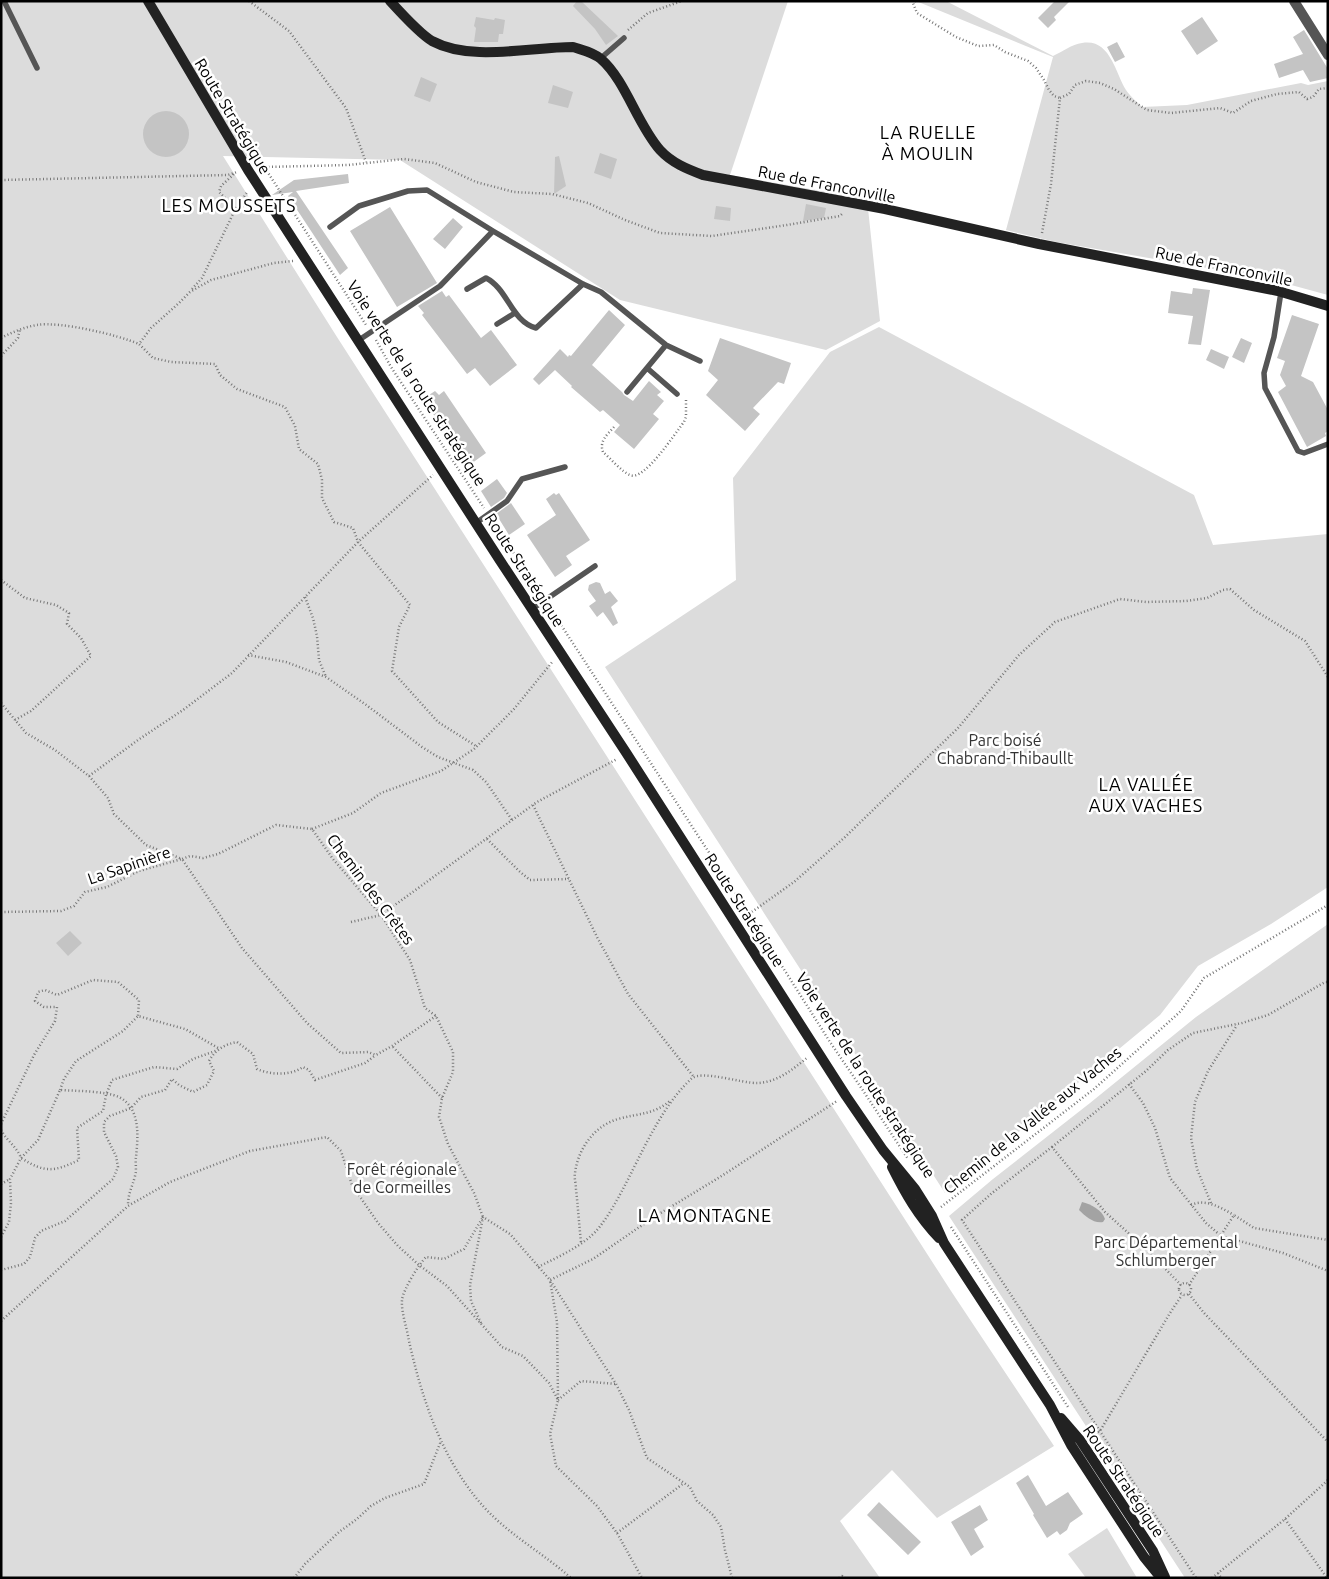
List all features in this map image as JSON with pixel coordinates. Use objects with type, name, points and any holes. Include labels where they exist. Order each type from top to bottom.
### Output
[{"type":"street","name":"Route Stratégique","points":[[148,1],[248,170],[303,256],[627,754],[846,1096],[883,1150],[914,1207],[924,1222],[944,1243],[1050,1405],[1071,1445],[1144,1557],[1161,1578]]},
{"type":"street","name":"Rue de Franconville","points":[[390,1],[431,41],[453,48],[479,52],[573,48],[585,50],[600,58],[614,75],[647,133],[661,151],[680,166],[703,175],[939,221],[1039,244],[1281,292],[1328,306]]},
{"type":"street","points":[[1294,1],[1328,55]]},
{"type":"street","name":"Route Stratégique","points":[[1050,1405],[1080,1440],[1153,1551],[1166,1578]]},
{"type":"lane","points":[[4,1],[36,68]]},
{"type":"lane","points":[[600,58],[624,38]]},
{"type":"lane","points":[[330,227],[360,206],[408,191],[427,190],[583,284],[601,292],[666,345],[700,361]]},
{"type":"lane","points":[[359,340],[440,286],[493,231]]},
{"type":"lane","points":[[466,289],[486,278],[490,280],[502,292],[515,313],[530,326],[536,328],[583,284]]},
{"type":"lane","points":[[1281,292],[1274,337],[1264,373],[1265,388],[1298,451],[1304,453],[1328,444]]},
{"type":"lane","points":[[497,324],[515,313]]},
{"type":"lane","points":[[627,392],[666,345]]},
{"type":"lane","points":[[647,368],[677,394]]},
{"type":"lane","points":[[476,523],[507,501],[522,479],[565,467]]},
{"type":"lane","points":[[532,609],[594,566]]},
{"type":"path","points":[[249,1],[289,31],[346,108],[366,162]]},
{"type":"path","points":[[624,38],[630,27],[648,13],[682,1]]},
{"type":"path","points":[[915,1],[913,3],[917,13],[956,37],[978,46],[994,45],[1028,62],[1036,68],[1054,96],[1060,98],[1069,94],[1075,85],[1086,81],[1100,83],[1114,89],[1147,110],[1171,113],[1220,108],[1233,113],[1251,101],[1277,94],[1299,92],[1307,99],[1314,97],[1319,89],[1328,88]]},
{"type":"path","points":[[1039,244],[1051,184],[1060,98]]},
{"type":"path","name":"Voie verte de la route stratégique","points":[[225,105],[371,332],[391,367],[909,1161]]},
{"type":"path","points":[[1,180],[228,175],[264,167],[348,165],[404,159],[435,163],[476,182],[514,192],[552,194],[588,203],[660,233],[712,236],[840,216],[855,205]]},
{"type":"path","points":[[234,212],[231,204],[219,192],[221,186],[235,173]]},
{"type":"path","points":[[139,344],[151,328],[179,303],[202,278],[234,212],[249,190]]},
{"type":"path","points":[[190,292],[211,280],[274,264],[295,261],[315,247]]},
{"type":"path","points":[[1,338],[20,329],[39,324],[67,326],[123,337],[139,344],[152,358],[172,362],[215,364],[220,375],[237,389],[285,407],[295,426],[299,449],[318,464],[322,480],[322,498],[334,522],[353,528],[358,542],[410,606],[399,627],[392,671],[438,722],[476,746]]},
{"type":"path","points":[[1,356],[18,338],[20,329]]},
{"type":"path","points":[[614,427],[602,442],[603,452],[630,475],[636,476],[642,473],[660,453],[686,417],[686,400],[677,394]]},
{"type":"path","points":[[88,776],[184,710],[232,673],[358,542],[435,473]]},
{"type":"path","points":[[1,580],[25,598],[56,605],[69,613],[67,624],[81,638],[92,656],[31,711],[15,720]]},
{"type":"path","points":[[749,914],[794,882],[844,838],[958,728],[1019,655],[1055,622],[1120,600],[1146,602],[1186,601],[1207,598],[1223,590],[1230,589],[1254,610],[1305,641],[1328,676]]},
{"type":"path","points":[[305,597],[313,618],[319,660],[326,676]]},
{"type":"path","points":[[312,829],[353,813],[381,793],[441,771],[476,746],[514,708],[554,660],[575,647]]},
{"type":"path","points":[[248,655],[286,662],[326,676],[422,747],[438,757],[473,770],[486,782],[512,820]]},
{"type":"path","name":"Chemin des Crêtes","points":[[1,703],[26,733],[55,750],[88,776],[108,798],[114,814],[146,845],[182,859],[190,856],[203,858],[218,854],[276,825],[312,829],[334,859],[381,915],[410,960],[425,1008],[436,1016],[453,1052],[453,1072],[442,1098],[439,1117],[448,1144],[474,1193],[483,1217]]},
{"type":"path","points":[[351,922],[381,915],[533,805],[641,748]]},
{"type":"path","points":[[533,805],[568,879],[628,994],[693,1076]]},
{"type":"path","points":[[487,838],[530,880],[568,879]]},
{"type":"path","points":[[182,859],[242,948],[307,1023],[341,1053],[368,1052],[376,1055]]},
{"type":"path","name":"La Sapinière","points":[[1,912],[61,911],[74,906],[85,892],[107,886],[139,871],[182,859]]},
{"type":"path","name":"Chemin de la Vallée aux Vaches","points":[[939,1209],[1094,1089],[1180,1011],[1204,978],[1328,905]]},
{"type":"path","points":[[1,1124],[34,1056],[55,1021],[58,1007],[44,1008],[34,1001],[38,992],[45,990],[57,995],[93,980],[118,982],[139,1000],[138,1016],[123,1031],[76,1061],[64,1079],[38,1140],[21,1158],[10,1179],[12,1203],[9,1222],[1,1237]]},
{"type":"path","points":[[1196,1578],[962,1220],[992,1192],[1052,1147],[1146,1071],[1168,1050],[1193,1033],[1238,1024],[1268,1015],[1328,982]]},
{"type":"path","points":[[138,1016],[185,1029],[220,1049]]},
{"type":"path","points":[[1,1270],[24,1264],[30,1257],[34,1238],[41,1231],[65,1221],[113,1179],[118,1167],[116,1156],[104,1132],[104,1122],[110,1116],[131,1108],[141,1097],[165,1090],[172,1079],[193,1092],[207,1085],[214,1071],[209,1062],[211,1057],[227,1044],[237,1042],[253,1054],[257,1069],[268,1074],[296,1072],[303,1067],[308,1070],[315,1080],[365,1063],[436,1016]]},
{"type":"path","points":[[1210,1203],[1197,1169],[1191,1138],[1194,1102],[1208,1071],[1238,1024]]},
{"type":"path","points":[[581,1242],[574,1175],[586,1142],[606,1124],[617,1119],[662,1108],[693,1076],[704,1075],[759,1083],[780,1078],[830,1042]]},
{"type":"path","points":[[392,1046],[442,1098]]},
{"type":"path","points":[[1,1130],[19,1152],[21,1158],[35,1167],[57,1170],[79,1160],[77,1128],[103,1111],[106,1095],[112,1080],[154,1067],[178,1069],[193,1059],[220,1049]]},
{"type":"path","points":[[1129,1084],[1143,1102],[1155,1128],[1170,1178],[1206,1224],[1221,1236],[1283,1253],[1328,1271]]},
{"type":"path","points":[[550,1280],[593,1259],[654,1217],[720,1178],[846,1096],[862,1088]]},
{"type":"path","points":[[60,1090],[119,1098],[131,1108],[138,1125],[139,1142],[135,1175],[128,1193],[128,1206]]},
{"type":"path","points":[[538,1267],[564,1254],[592,1235],[614,1206],[674,1097]]},
{"type":"path","points":[[1,1321],[128,1206],[170,1182],[250,1152],[327,1137],[341,1151],[352,1185],[378,1223],[398,1246],[447,1286],[502,1347],[523,1356],[535,1367],[549,1383],[558,1400]]},
{"type":"path","points":[[1052,1147],[1105,1212],[1144,1247],[1181,1285]]},
{"type":"path","points":[[1,1184],[10,1179]]},
{"type":"path","points":[[1191,1205],[1200,1202],[1210,1203],[1254,1228],[1328,1240]]},
{"type":"path","points":[[1189,1285],[1234,1215]]},
{"type":"path","points":[[483,1217],[464,1249],[444,1259],[426,1257],[419,1265],[402,1299],[417,1374],[441,1441],[456,1468],[483,1506],[525,1544],[560,1568],[571,1578]]},
{"type":"path","points":[[483,1217],[510,1234],[550,1280],[616,1384],[629,1410],[647,1458],[690,1487],[697,1501],[713,1515],[721,1527],[724,1550],[732,1578]]},
{"type":"path","points":[[482,1326],[471,1301],[470,1285],[483,1217]]},
{"type":"path","points":[[950,1225],[1071,1412]]},
{"type":"path","points":[[550,1280],[557,1322],[558,1400],[550,1434],[556,1466],[597,1506],[617,1533],[642,1578]]},
{"type":"path","points":[[1181,1285],[1186,1283],[1189,1285]]},
{"type":"path","points":[[1181,1285],[1179,1290],[1182,1295]]},
{"type":"path","points":[[1189,1285],[1190,1294],[1204,1312],[1328,1442]]},
{"type":"path","points":[[1080,1440],[1086,1436],[1093,1436],[1100,1430],[1170,1313],[1182,1295],[1190,1294]]},
{"type":"path","points":[[558,1400],[581,1381],[616,1384]]},
{"type":"path","points":[[294,1578],[305,1564],[339,1532],[357,1520],[371,1506],[385,1498],[424,1484],[441,1441]]},
{"type":"path","points":[[1212,1578],[1285,1519],[1328,1480]]},
{"type":"path","points":[[617,1533],[684,1484]]},
{"type":"path","points":[[1285,1519],[1327,1578]]},
{"type":"path","points":[[1218,1573],[1221,1578]]},
{"type":"path","points":[[840,1578],[842,1576],[845,1578]]},
{"type":"green space","name":"Forêt régionale de Cormeilles","points":[[1,1],[788,1],[730,175],[867,199],[880,321],[826,350],[620,300],[400,160],[223,156],[337,337],[951,1291],[1054,1446],[937,1518],[892,1470],[840,1521],[880,1578],[1,1578]]},
{"type":"green space","points":[[916,1],[946,1],[1053,56],[1071,46],[1082,43],[1091,43],[1099,46],[1110,58],[1126,90],[1142,107],[1187,105],[1301,83],[1308,85],[1328,81],[1328,295],[1265,278],[1056,242],[1006,230],[1053,57]]},
{"type":"green space","name":"Parc boisé Chabrand-Thibaullt","points":[[879,327],[1194,495],[1213,545],[1328,534],[1328,887],[1271,924],[1198,966],[1160,1015],[945,1193],[605,667],[736,580],[733,478],[830,352]]},
{"type":"green space","name":"Parc Départemental Schlumberger","points":[[1328,924],[1328,1578],[1185,1578],[949,1216],[1196,1017]]},
{"type":"green space","points":[[1107,1528],[1137,1578],[1086,1578],[1068,1554]]},
{"type":"shaded area","points":[[1082,1202],[1099,1210],[1105,1219],[1103,1222],[1093,1221],[1081,1212],[1079,1210]]},
{"type":"building","points":[[577,1],[581,1],[618,36],[606,45],[595,29],[573,6]]},
{"type":"building","points":[[1055,1],[1070,1],[1054,17],[1056,20],[1048,28],[1038,18]]},
{"type":"building","points":[[476,17],[505,20],[503,34],[499,34],[498,42],[474,42]]},
{"type":"building","points":[[1202,17],[1218,41],[1197,55],[1181,31]]},
{"type":"building","points":[[1304,30],[1328,69],[1328,78],[1310,82],[1303,70],[1279,78],[1274,64],[1303,54],[1293,37]]},
{"type":"building","points":[[1117,42],[1125,57],[1115,62],[1107,47]]},
{"type":"building","points":[[421,77],[437,84],[430,102],[414,96]]},
{"type":"building","points":[[553,85],[573,92],[568,108],[548,103]]},
{"type":"building","points":[[171,111],[183,117],[188,125],[188,143],[183,151],[175,156],[161,157],[149,151],[144,143],[143,129],[149,117],[157,112]]},
{"type":"building","points":[[600,153],[617,159],[611,179],[594,173]]},
{"type":"building","points":[[559,156],[566,186],[554,194],[555,157]]},
{"type":"building","points":[[348,174],[349,183],[296,191],[348,268],[340,275],[288,196],[293,192],[272,195],[294,180]]},
{"type":"building","points":[[806,204],[826,208],[824,218],[803,221]]},
{"type":"building","points":[[716,206],[731,208],[730,221],[714,219]]},
{"type":"building","points":[[390,207],[437,283],[397,307],[350,231]]},
{"type":"building","points":[[453,218],[463,227],[445,249],[433,239]]},
{"type":"building","points":[[1193,288],[1210,290],[1201,345],[1188,344],[1193,316],[1168,313],[1171,291],[1192,294]]},
{"type":"building","points":[[442,291],[446,297],[449,295],[481,338],[491,330],[517,365],[490,386],[475,368],[467,374],[422,315],[424,313],[418,306]]},
{"type":"building","points":[[609,310],[625,325],[592,365],[633,401],[649,381],[661,392],[657,395],[664,401],[653,414],[659,419],[634,449],[614,432],[620,425],[603,410],[600,412],[571,387],[555,370],[539,385],[533,379],[560,349],[568,357],[569,355],[571,356]]},
{"type":"building","points":[[1292,315],[1319,324],[1301,376],[1313,382],[1328,410],[1328,431],[1325,433],[1326,436],[1307,447],[1278,392],[1286,386],[1280,375],[1285,361],[1277,358]]},
{"type":"building","points":[[720,338],[791,363],[784,384],[778,382],[753,408],[760,414],[745,431],[706,395],[718,380],[708,371]]},
{"type":"building","points":[[1241,338],[1252,343],[1244,363],[1232,357]]},
{"type":"building","points":[[1211,349],[1229,357],[1224,369],[1206,360]]},
{"type":"building","points":[[435,391],[439,395],[444,391],[486,453],[468,466],[423,399]]},
{"type":"building","points":[[497,479],[507,493],[504,498],[491,507],[481,491]]},
{"type":"building","points":[[554,493],[556,495],[559,493],[590,540],[566,556],[572,565],[555,577],[527,535],[556,515],[546,499]]},
{"type":"building","points":[[511,503],[525,524],[509,535],[496,514]]},
{"type":"building","points":[[596,582],[600,583],[605,594],[610,591],[618,601],[611,607],[618,623],[613,626],[603,612],[597,617],[589,606],[596,601],[588,590],[589,585]]},
{"type":"building","points":[[70,931],[82,943],[68,956],[56,943]]},
{"type":"building","points":[[1028,1475],[1046,1506],[1068,1492],[1083,1514],[1070,1523],[1067,1530],[1060,1535],[1057,1531],[1047,1538],[1033,1515],[1016,1483]]},
{"type":"building","points":[[879,1502],[921,1542],[908,1555],[867,1515]]},
{"type":"building","points":[[980,1505],[988,1520],[974,1529],[984,1547],[971,1556],[951,1522]]},
{"type":"district","name":"LA RUELLE À MOULIN","points":[[928,142]]},
{"type":"district","name":"LES MOUSSETS","points":[[229,205]]},
{"type":"district","name":"LA VALLÉE AUX VACHES","points":[[1146,794]]},
{"type":"district","name":"LA MONTAGNE","points":[[705,1215]]}]
